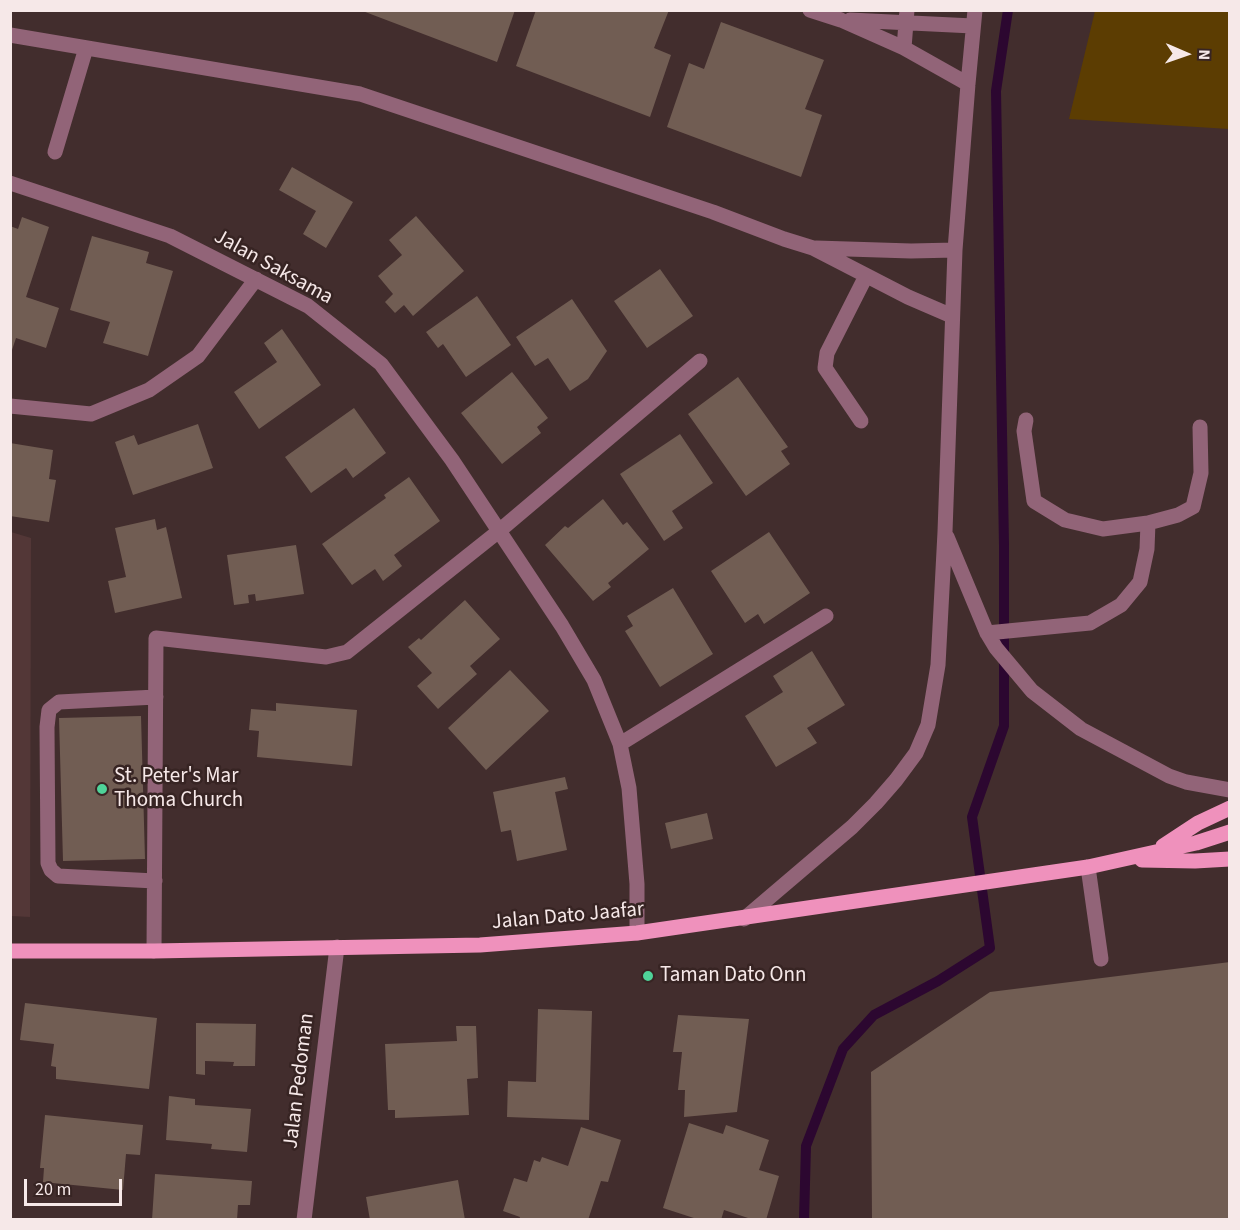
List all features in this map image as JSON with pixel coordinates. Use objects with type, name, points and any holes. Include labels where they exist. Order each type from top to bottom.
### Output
[{"type":"main road","points":[[1156,851],[1198,823],[1230,808]]},
{"type":"main road","name":"Jalan Dato Jaafar","points":[[10,951],[154,951],[480,945],[637,933],[1088,867],[1196,843],[1230,832]]},
{"type":"main road","name":"Jalan Dato Jaafar","points":[[1124,860],[1230,859]]},
{"type":"main road","points":[[1171,861],[1230,871]]},
{"type":"street","points":[[810,10],[841,20],[904,48],[968,84]]},
{"type":"street","points":[[744,919],[852,827],[896,780],[916,753],[928,725],[938,665],[955,250],[975,10]]},
{"type":"street","points":[[841,20],[907,16],[973,26]]},
{"type":"street","points":[[904,48],[907,16]]},
{"type":"street","points":[[10,35],[360,94],[702,208],[813,248],[908,297],[952,316]]},
{"type":"street","points":[[55,152],[86,48]]},
{"type":"street","name":"Jalan Saksama","points":[[10,183],[170,236],[308,306],[381,364],[452,460],[562,626],[594,680],[620,744],[629,788],[637,884],[637,933]]},
{"type":"street","points":[[813,248],[955,250]]},
{"type":"street","points":[[861,422],[825,368],[827,352],[866,276]]},
{"type":"street","points":[[10,406],[91,414],[149,390],[198,356],[256,279]]},
{"type":"street","points":[[154,951],[156,638],[326,657],[347,652],[499,531],[700,361]]},
{"type":"street","points":[[1026,420],[1024,432],[1034,501],[1065,520],[1103,529],[1148,523],[1178,515],[1193,507],[1201,473],[1200,427]]},
{"type":"street","points":[[1000,632],[1090,623],[1121,605],[1140,582],[1147,549],[1148,523]]},
{"type":"street","points":[[945,532],[1000,632],[996,648],[1032,691],[1081,729],[1169,776],[1186,782],[1230,790]]},
{"type":"street","points":[[620,744],[826,616]]},
{"type":"street","points":[[155,881],[58,876],[51,870],[48,863],[47,727],[50,710],[59,702],[156,697]]},
{"type":"street","points":[[1088,867],[1101,959]]},
{"type":"street","name":"Jalan Pedoman","points":[[304,1220],[337,947]]},
{"type":"shaded area","points":[[1095,11],[1229,11],[1229,129],[1069,119]]},
{"type":"shaded area","points":[[11,532],[31,538],[30,917],[11,916]]},
{"type":"building","points":[[360,10],[515,10],[497,62]]},
{"type":"building","points":[[536,10],[669,10],[654,48],[671,55],[650,117],[516,66]]},
{"type":"building","points":[[721,22],[824,60],[805,109],[822,115],[801,177],[667,127],[689,63],[704,69]]},
{"type":"building","points":[[292,167],[353,202],[326,248],[303,234],[316,211],[279,190]]},
{"type":"building","points":[[416,216],[464,271],[413,316],[404,305],[395,313],[385,302],[393,294],[378,276],[402,255],[389,240]]},
{"type":"building","points":[[22,217],[49,227],[26,297],[59,308],[46,348],[16,338],[11,353],[10,226],[18,229]]},
{"type":"building","points":[[92,236],[149,252],[146,263],[173,271],[148,356],[103,343],[110,322],[70,310]]},
{"type":"building","points":[[660,269],[693,316],[647,348],[614,301]]},
{"type":"building","points":[[477,296],[511,345],[466,377],[443,344],[438,348],[426,332]]},
{"type":"building","points":[[572,299],[607,351],[588,379],[570,391],[548,358],[535,366],[516,337]]},
{"type":"building","points":[[282,329],[321,385],[259,429],[234,392],[277,362],[264,343]]},
{"type":"building","points":[[512,372],[548,418],[537,427],[541,433],[502,464],[461,413]]},
{"type":"building","points":[[738,377],[788,447],[781,451],[790,464],[746,496],[688,414]]},
{"type":"building","points":[[354,408],[386,453],[353,478],[346,468],[311,493],[285,457]]},
{"type":"building","points":[[198,424],[213,468],[133,495],[115,442],[134,435],[138,445]]},
{"type":"building","points":[[680,434],[713,483],[672,511],[683,528],[664,541],[620,474]]},
{"type":"building","points":[[10,443],[53,450],[49,479],[56,480],[49,522],[10,516]]},
{"type":"building","points":[[409,477],[440,521],[394,555],[402,566],[383,581],[375,569],[352,585],[322,544],[386,498],[384,495]]},
{"type":"building","points":[[603,499],[623,525],[627,522],[649,549],[608,583],[611,587],[593,601],[545,545],[565,526],[568,528]]},
{"type":"building","points":[[155,519],[157,530],[166,527],[182,598],[115,613],[108,581],[126,577],[115,528]]},
{"type":"building","points":[[769,532],[810,593],[764,624],[758,614],[745,623],[711,571]]},
{"type":"building","points":[[296,545],[304,594],[256,601],[255,594],[248,595],[249,603],[234,605],[227,555]]},
{"type":"building","points":[[673,588],[713,654],[660,687],[625,631],[633,626],[627,616]]},
{"type":"building","points":[[465,600],[500,639],[470,666],[477,674],[438,709],[417,686],[432,673],[408,647],[419,638],[421,640]]},
{"type":"building","points":[[812,651],[845,705],[807,728],[817,743],[776,767],[745,716],[783,692],[773,676]]},
{"type":"building","points":[[510,670],[549,711],[486,770],[448,728]]},
{"type":"building","points":[[276,703],[357,710],[352,766],[257,757],[259,731],[249,730],[251,709],[276,711]]},
{"type":"building","name":"St. Peter's Mar Thoma Church","points":[[141,716],[145,859],[63,861],[59,718]]},
{"type":"building","points":[[565,777],[568,789],[555,792],[567,850],[517,861],[511,830],[501,832],[493,792]]},
{"type":"building","points":[[707,813],[713,839],[671,849],[665,823]]},
{"type":"building","points":[[1230,962],[1230,1220],[872,1220],[871,1072],[990,992]]},
{"type":"building","points":[[25,1003],[157,1018],[149,1089],[56,1079],[56,1067],[51,1066],[54,1044],[20,1040]]},
{"type":"building","points":[[538,1009],[592,1011],[589,1120],[507,1117],[508,1081],[536,1082]]},
{"type":"building","points":[[678,1015],[749,1019],[737,1112],[684,1117],[685,1090],[678,1090],[682,1052],[673,1052]]},
{"type":"building","points":[[196,1023],[256,1024],[255,1066],[233,1066],[234,1062],[205,1061],[205,1075],[196,1074]]},
{"type":"building","points":[[456,1026],[476,1026],[478,1078],[467,1079],[469,1115],[395,1118],[395,1110],[388,1110],[385,1044],[457,1041]]},
{"type":"building","points":[[169,1096],[195,1099],[195,1105],[251,1109],[247,1152],[211,1149],[212,1144],[166,1140]]},
{"type":"building","points":[[45,1115],[143,1125],[140,1155],[126,1154],[123,1190],[43,1182],[44,1168],[40,1168]]},
{"type":"building","points":[[689,1123],[723,1134],[726,1125],[769,1140],[759,1170],[779,1176],[766,1220],[754,1220],[724,1210],[721,1220],[700,1220],[663,1208]]},
{"type":"building","points":[[581,1127],[621,1140],[608,1182],[601,1181],[588,1220],[519,1220],[520,1217],[503,1211],[514,1178],[527,1182],[534,1160],[540,1162],[542,1157],[568,1166]]},
{"type":"building","points":[[155,1174],[252,1181],[250,1205],[238,1205],[237,1220],[152,1220]]},
{"type":"building","points":[[458,1180],[465,1220],[370,1220],[366,1197]]},
{"type":"waterway","points":[[804,1220],[806,1146],[843,1049],[874,1015],[938,981],[990,948],[972,817],[1004,726],[1004,545],[996,91],[1008,10]]},
{"type":"place","name":"St. Peter's Mar Thoma Church","points":[[102,789]]},
{"type":"place","name":"Taman Dato Onn","points":[[648,976]]}]
